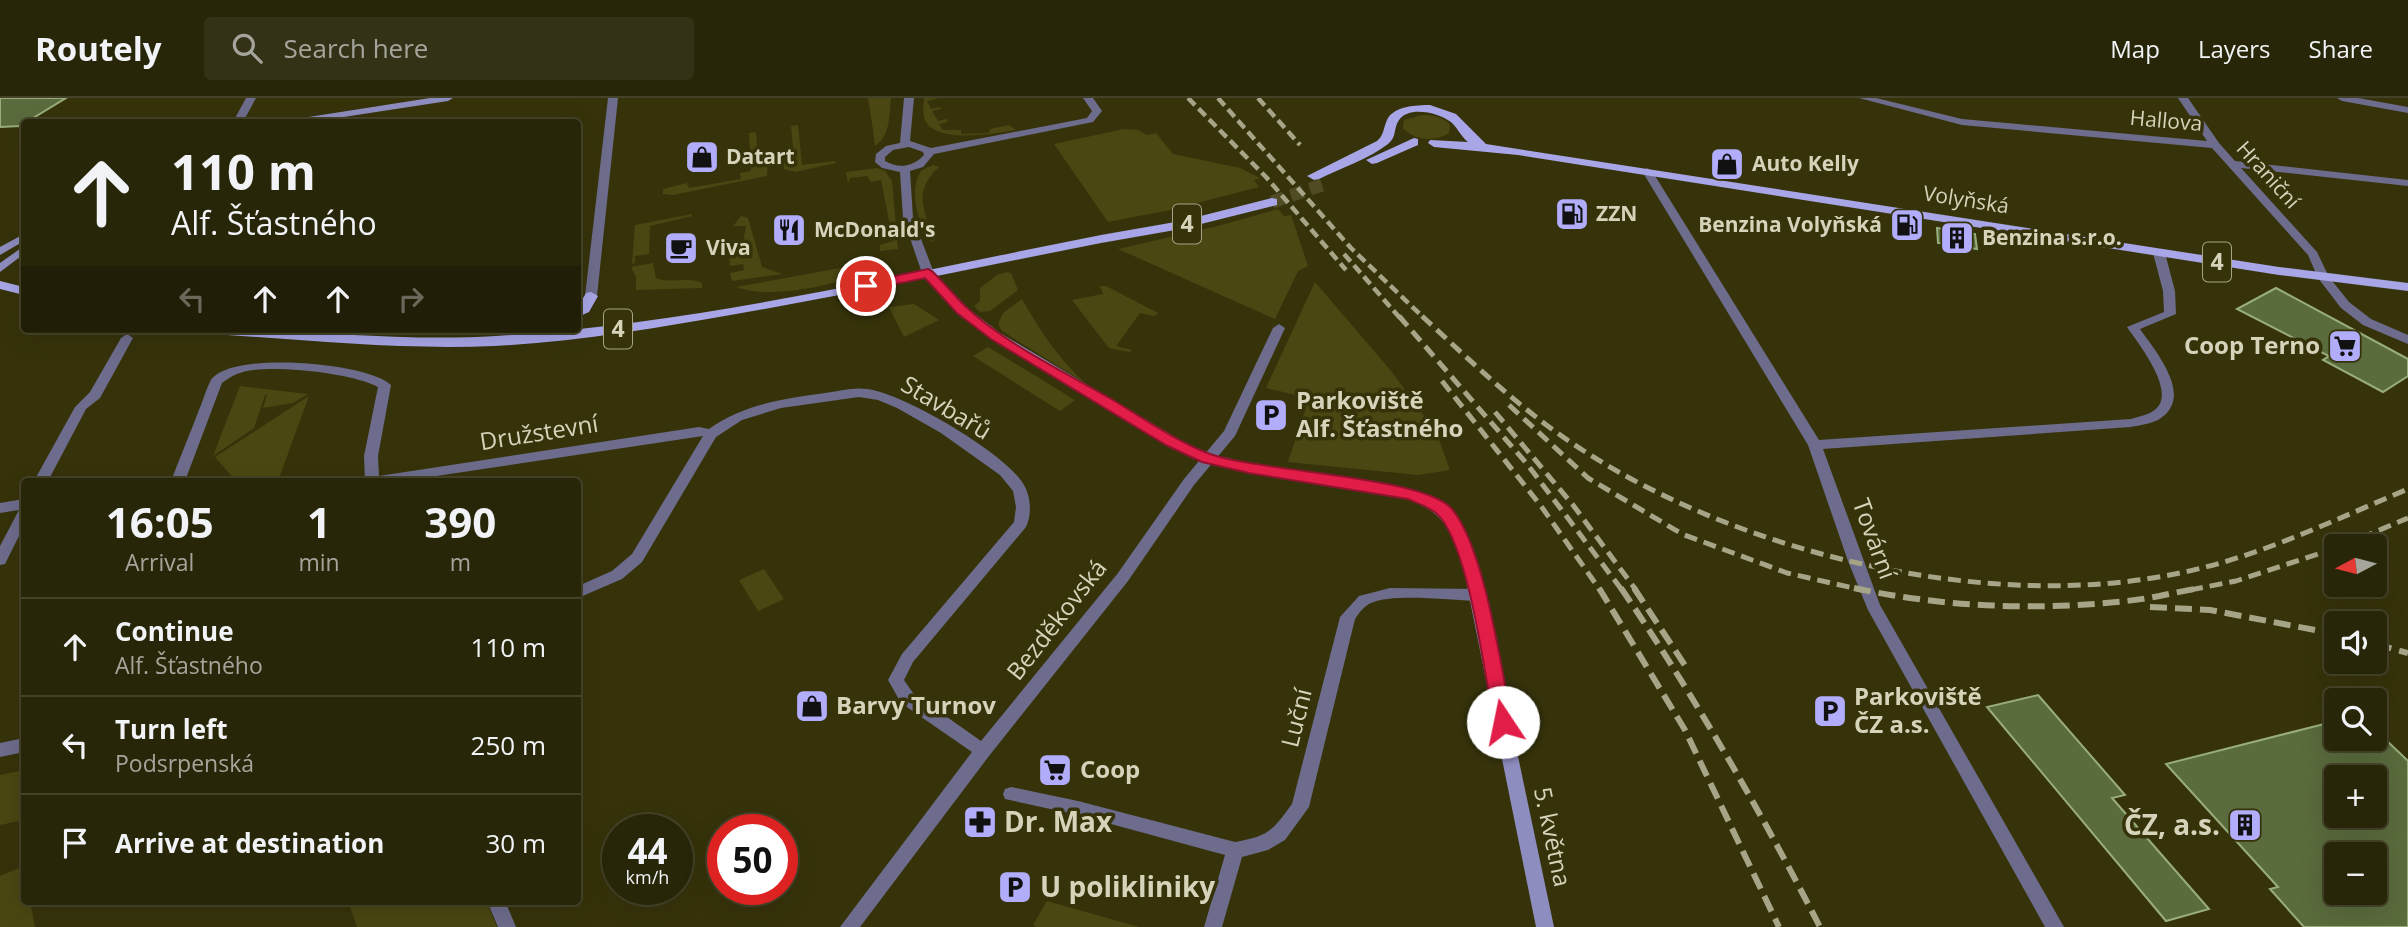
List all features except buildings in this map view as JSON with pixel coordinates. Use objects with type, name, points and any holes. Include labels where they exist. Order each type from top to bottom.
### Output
[{"type":"main road","points":[[315,119],[449,98]]},
{"type":"main road","points":[[1422,109],[1436,98]]},
{"type":"main road","points":[[1422,109],[1447,114],[1451,100]]},
{"type":"main road","name":"4","points":[[1422,109],[1397,114],[1391,123],[1389,137],[1381,144],[1318,180],[1404,144],[1434,143]]},
{"type":"main road","name":"4","points":[[1447,114],[1459,122],[1460,129]]},
{"type":"main road","name":"4","points":[[1392,128],[1400,136],[1414,142]]},
{"type":"main road","points":[[1434,143],[1453,138],[1460,129]]},
{"type":"main road","name":"Volyňská","points":[[1460,129],[1472,141],[1518,151]]},
{"type":"main road","name":"Volyňská","points":[[1434,143],[1518,151],[2160,253],[2408,288]]},
{"type":"main road","name":"4","points":[[281,333],[405,342],[465,342],[577,334],[709,315],[1101,239],[1134,235],[1181,225],[1268,198]]},
{"type":"main road","points":[[0,252],[21,239]]},
{"type":"main road","points":[[0,269],[21,252]]},
{"type":"main road","name":"5. května","points":[[928,273],[962,310],[996,336],[1171,442],[1207,458],[1249,468],[1411,494],[1446,512],[1463,542],[1477,595],[1545,927]]},
{"type":"main road","points":[[0,285],[21,290]]},
{"type":"main road","points":[[581,311],[591,296]]},
{"type":"main road","points":[[0,299],[21,302]]},
{"type":"main road","name":"4","points":[[294,333],[298,334]]},
{"type":"main road","points":[[465,342],[515,333]]},
{"type":"street","points":[[240,119],[251,98]]},
{"type":"street","points":[[591,296],[613,98]]},
{"type":"street","points":[[905,144],[909,98]]},
{"type":"street","points":[[928,152],[928,157],[922,163],[905,169],[886,166],[880,157],[890,148],[905,144],[919,146],[928,152],[1090,120],[1097,111],[1088,98]]},
{"type":"street","name":"Hallova","points":[[1864,98],[1962,122],[2216,145]]},
{"type":"street","name":"Hraniční","points":[[2183,98],[2216,145],[2313,254],[2325,278],[2355,315],[2379,329],[2408,340]]},
{"type":"street","points":[[2343,98],[2408,110]]},
{"type":"street","points":[[2233,164],[2408,183]]},
{"type":"street","points":[[905,169],[908,218],[916,247],[928,273]]},
{"type":"street","name":"Tovární","points":[[1647,171],[1815,445],[1870,598],[2055,927]]},
{"type":"street","points":[[1815,445],[2131,423],[2158,417],[2168,404],[2169,391],[2165,378],[2133,327],[2170,313],[2171,298],[2160,253]]},
{"type":"street","name":"Bezděkovská","points":[[849,927],[983,751],[1123,577],[1207,458],[1230,433],[1279,328]]},
{"type":"street","points":[[43,478],[81,407],[95,395],[127,338]]},
{"type":"street","points":[[179,478],[218,381],[224,374],[251,365],[372,378],[385,385],[371,456],[373,478]]},
{"type":"street","name":"Stavbařů","points":[[581,591],[617,575],[636,558],[711,433],[738,416],[763,406],[868,392],[889,398],[958,437],[1014,480],[1021,495],[1021,523],[908,658],[896,680],[907,698],[983,751]]},
{"type":"street","name":"Družstevní","points":[[393,478],[699,431],[711,433]]},
{"type":"street","points":[[0,508],[21,504]]},
{"type":"street","points":[[0,560],[21,519]]},
{"type":"street","name":"Luční","points":[[1235,850],[1262,845],[1279,835],[1300,807],[1348,617],[1357,604],[1368,598],[1384,595],[1477,595]]},
{"type":"street","points":[[0,750],[21,746]]},
{"type":"street","points":[[1012,794],[1078,808],[1235,850],[1213,927]]},
{"type":"street","points":[[498,905],[507,927]]},
{"type":"shaded area","points":[[868,98],[891,98],[887,130],[875,146],[875,130]]},
{"type":"shaded area","points":[[924,98],[939,98],[927,101],[931,109],[940,107],[941,109],[932,111],[938,121],[947,119],[948,122],[939,124],[943,130],[961,130],[961,134],[989,133],[990,129],[1009,125],[1016,130],[967,136],[941,133],[931,128],[925,120]]},
{"type":"shaded area","points":[[1421,115],[1444,120],[1450,125],[1449,133],[1438,138],[1425,139],[1413,136],[1403,128],[1404,120]]},
{"type":"shaded area","points":[[798,125],[802,165],[836,163],[795,172],[784,169],[783,161],[794,159],[791,126]]},
{"type":"shaded area","points":[[1124,129],[1138,130],[1147,135],[1156,133],[1173,154],[1240,168],[1260,178],[1254,180],[1259,187],[1170,210],[1108,222],[1054,144]]},
{"type":"shaded area","points":[[756,132],[758,163],[768,162],[767,176],[673,195],[663,194],[663,189],[687,183],[689,188],[741,179],[740,173],[751,171],[749,133]]},
{"type":"shaded area","points":[[933,165],[939,167],[925,185],[923,193],[924,211],[935,240],[932,242],[927,239],[920,223],[915,195],[922,170]]},
{"type":"shaded area","points":[[877,168],[885,171],[892,181],[898,249],[880,251],[880,245],[893,241],[881,180],[871,182],[867,176],[850,178],[848,184],[846,172]]},
{"type":"shaded area","points":[[1278,209],[1284,216],[1291,215],[1308,266],[1298,271],[1275,319],[1118,249],[1218,226]]},
{"type":"shaded area","points":[[692,214],[650,226],[649,254],[635,256],[635,263],[632,264],[635,225]]},
{"type":"shaded area","points":[[741,216],[748,218],[762,267],[782,274],[732,281],[730,273],[744,270],[743,264],[730,266],[728,249],[742,248],[746,226],[733,226]]},
{"type":"shaded area","points":[[653,263],[656,278],[697,281],[702,283],[702,288],[636,290],[636,277],[631,267]]},
{"type":"shaded area","points":[[860,265],[863,275],[817,287],[766,292],[736,287]]},
{"type":"shaded area","points":[[1011,273],[1018,290],[990,311],[980,312],[974,306],[980,301],[980,288],[997,275]]},
{"type":"shaded area","points":[[1315,282],[1392,372],[1437,434],[1450,470],[1418,475],[1288,462],[1309,398],[1266,388]]},
{"type":"shaded area","points":[[1100,286],[1106,286],[1158,313],[1154,316],[1140,313],[1116,346],[1132,350],[1129,352],[1109,348],[1072,300],[1103,294]]},
{"type":"shaded area","points":[[1022,299],[1050,344],[1085,383],[1002,331],[998,324],[1003,313]]},
{"type":"shaded area","points":[[914,304],[939,320],[904,337],[889,307]]},
{"type":"shaded area","points":[[988,347],[1075,400],[1060,411],[973,356]]},
{"type":"shaded area","points":[[240,386],[308,394],[293,403],[263,408],[265,395],[254,428],[213,456]]},
{"type":"shaded area","points":[[309,396],[279,478],[233,478],[215,457]]},
{"type":"shaded area","points":[[764,569],[784,599],[758,611],[739,580]]},
{"type":"shaded area","points":[[21,771],[21,821],[0,825],[0,775]]},
{"type":"shaded area","points":[[21,867],[21,905],[31,905],[35,927],[0,927],[0,876]]},
{"type":"shaded area","points":[[1047,901],[1139,927],[1036,927],[1033,925]]},
{"type":"shaded area","points":[[349,905],[488,905],[497,927],[357,927]]},
{"type":"tunnel","points":[[1272,202],[1322,185]]},
{"type":"railway","points":[[1188,98],[1266,177],[1346,270]]},
{"type":"railway","points":[[1218,98],[1351,248],[1424,318]]},
{"type":"railway","points":[[1258,98],[1300,145]]},
{"type":"railway","points":[[1344,254],[1400,318]]},
{"type":"railway","points":[[1399,316],[1527,464],[1622,590]]},
{"type":"railway","points":[[1422,316],[1541,421],[1584,451],[1648,488],[1718,520],[1793,546],[1871,566],[1950,579],[2029,585],[2106,584],[2180,573],[2239,557],[2267,548],[2408,489]]},
{"type":"railway","points":[[1442,381],[1541,506],[1600,590]]},
{"type":"railway","points":[[1509,405],[1588,478],[1682,534],[1787,573],[1862,590]]},
{"type":"railway","points":[[1495,412],[1573,505],[1636,590]]},
{"type":"railway","points":[[2370,534],[2408,518]]},
{"type":"railway","points":[[2190,590],[2236,581],[2324,552]]},
{"type":"railway","points":[[1599,588],[1685,730],[1779,927]]},
{"type":"railway","points":[[1621,588],[1726,754],[1820,927]]},
{"type":"railway","points":[[1634,588],[1688,670]]},
{"type":"railway","points":[[1854,588],[1955,603],[2024,606],[2126,601],[2200,588]]},
{"type":"railway","points":[[2150,607],[2210,610],[2324,632]]},
{"type":"railway","points":[[2387,647],[2408,653]]},
{"type":"place","name":"Datart","points":[[702,157]]},
{"type":"place","name":"Auto Kelly","points":[[1727,164]]},
{"type":"place","name":"ZZN","points":[[1572,214]]},
{"type":"place","name":"Benzina Volyňská","points":[[1907,225]]},
{"type":"place","name":"McDonald's","points":[[789,230]]},
{"type":"place","name":"Benzina s.r.o.","points":[[1957,238]]},
{"type":"place","name":"Viva","points":[[681,248]]},
{"type":"place","name":"Coop Terno","points":[[2345,346]]},
{"type":"place","name":"Parkoviště Alf. Šťastného","points":[[1271,415]]},
{"type":"place","name":"Barvy Turnov","points":[[812,706]]},
{"type":"place","name":"Parkoviště ČZ a.s.","points":[[1830,711]]},
{"type":"place","name":"Coop","points":[[1055,770]]},
{"type":"place","name":"Dr. Max","points":[[980,822]]},
{"type":"place","name":"ČZ, a.s.","points":[[2245,825]]},
{"type":"place","name":"U polikliniky","points":[[1015,887]]},
{"type":"route","points":[[866,286],[928,273],[962,310],[996,336],[1171,442],[1207,458],[1249,468],[1411,494],[1436,505],[1446,512],[1463,542],[1477,595],[1503,722]]}]
